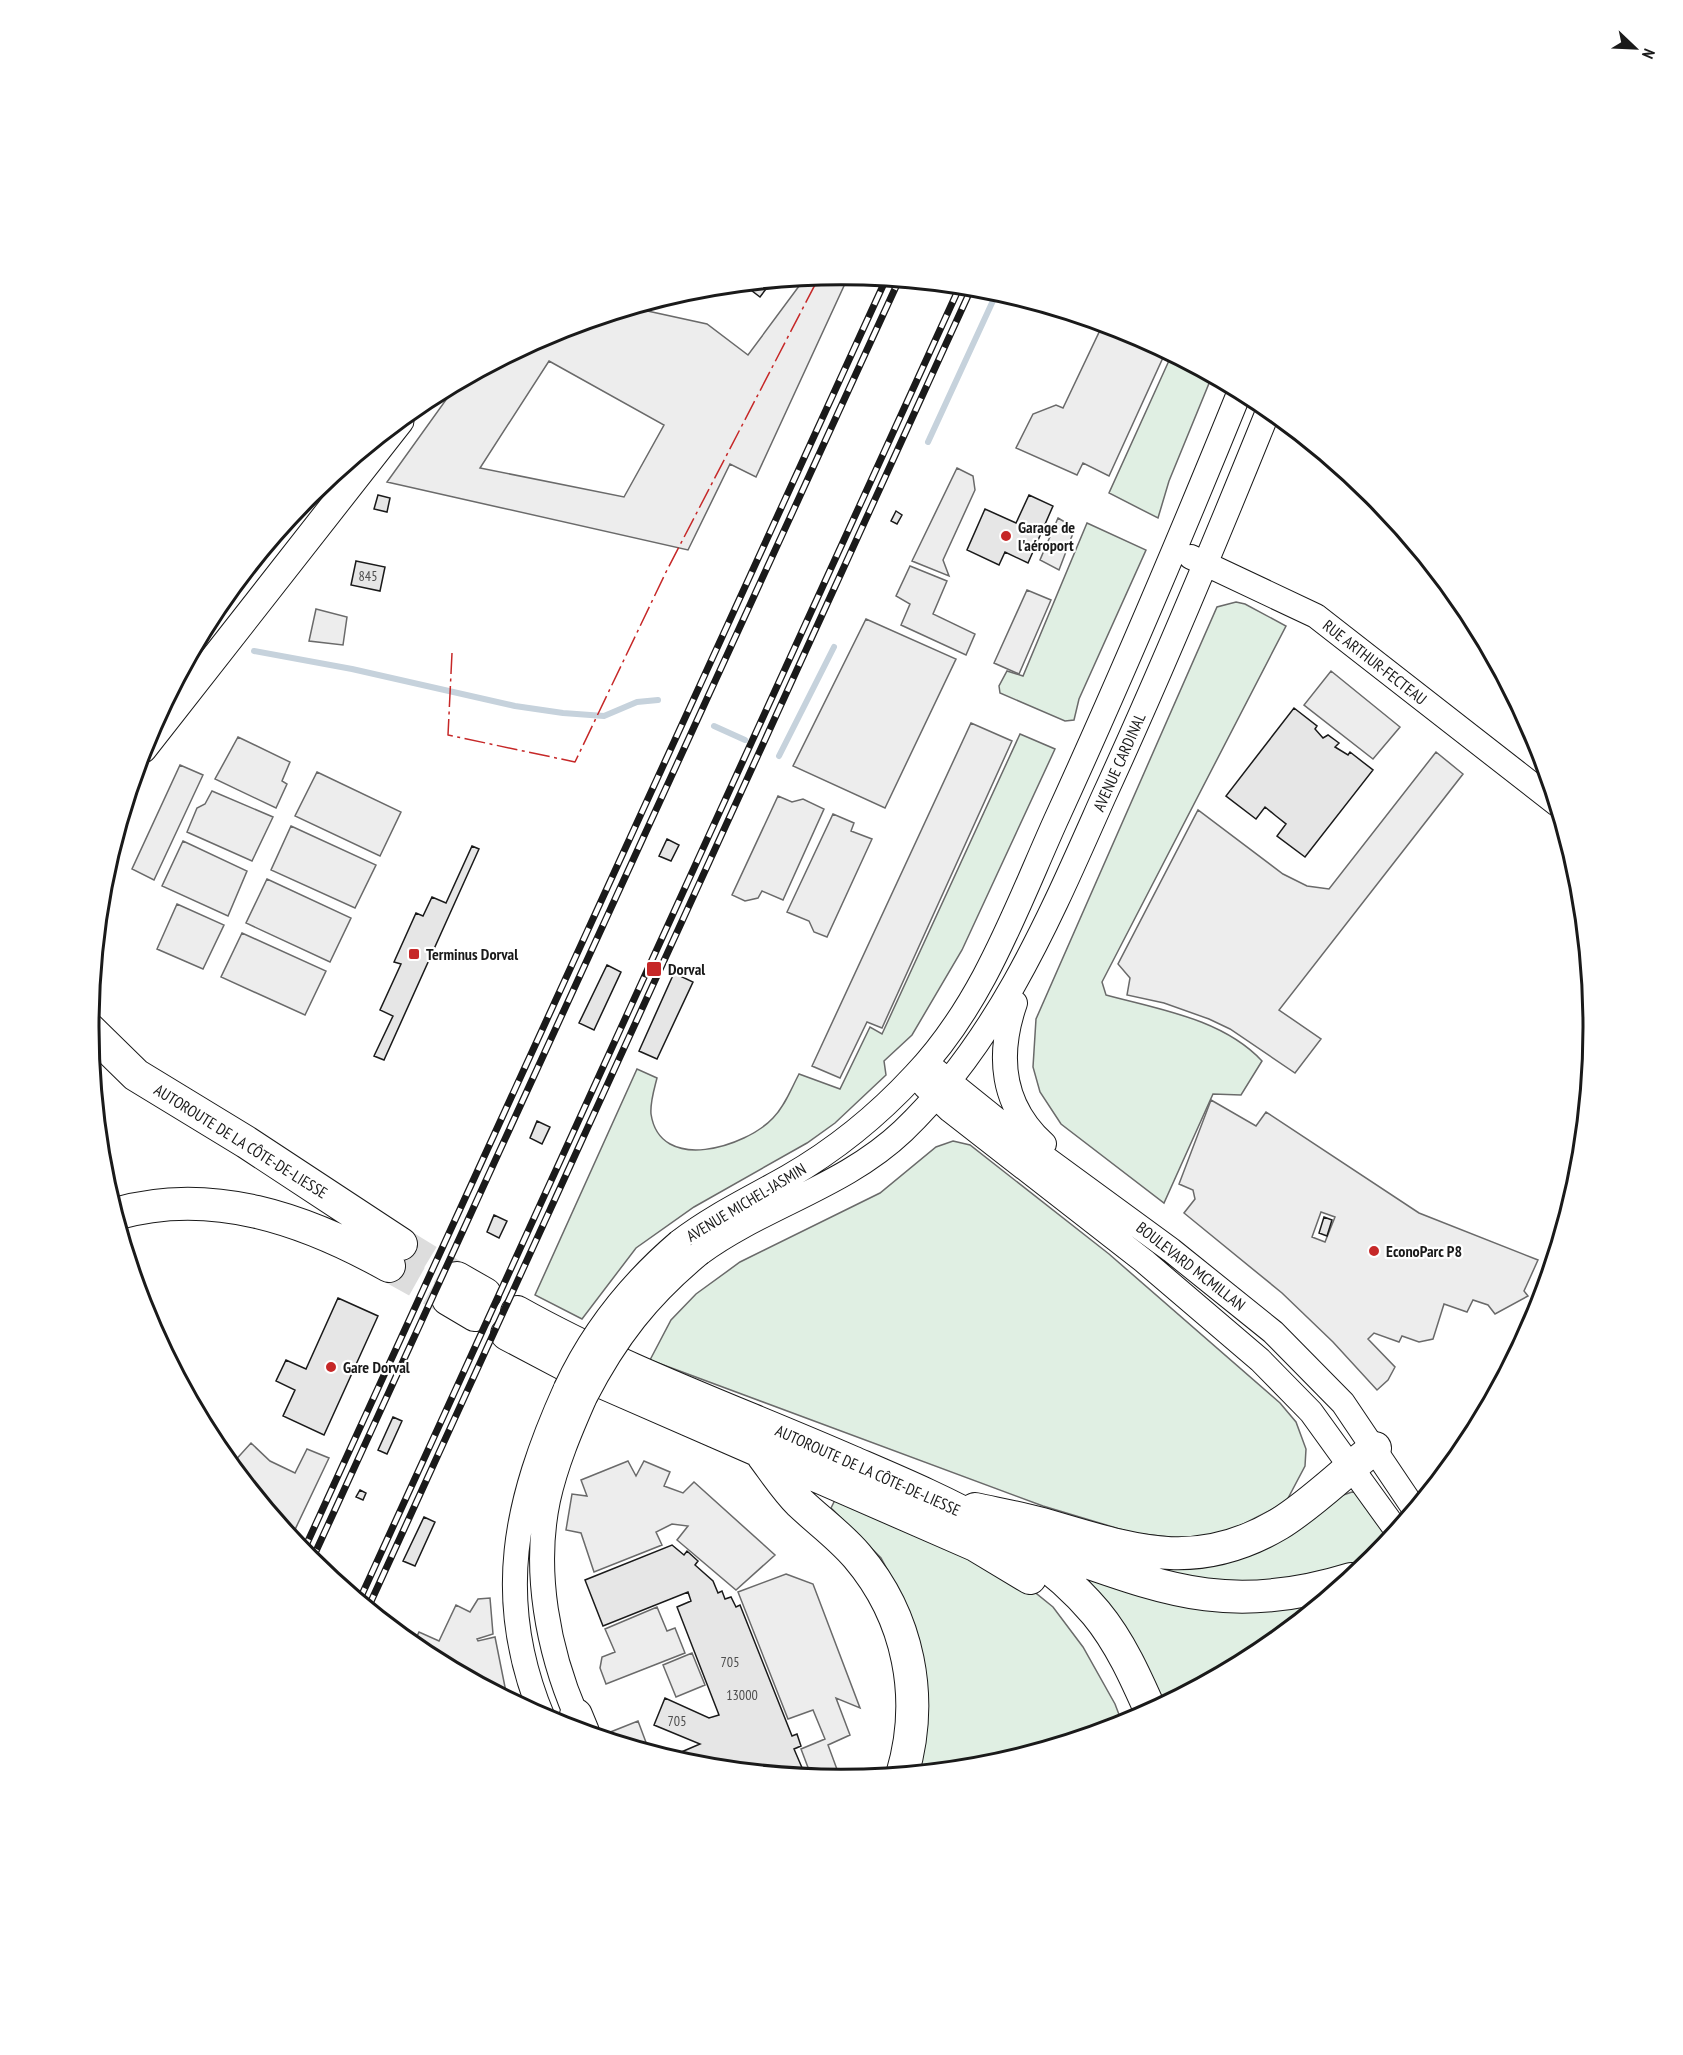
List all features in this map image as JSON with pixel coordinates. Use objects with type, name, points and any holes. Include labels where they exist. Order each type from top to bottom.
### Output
[{"type":"highway","name":"AUTOROUTE DE LA CÔTE-DE-LIESSE","points":[[99,1039],[136,1075],[246,1142],[395,1255],[279,1217],[246,1210],[169,1204],[122,1213]]},
{"type":"highway","points":[[452,1288],[480,1304]]},
{"type":"highway","name":"AUTOROUTE DE LA CÔTE-DE-LIESSE","points":[[1129,1712],[1093,1640],[1066,1608],[1031,1578],[975,1545],[761,1453],[572,1368],[512,1323],[604,1358],[940,1501],[999,1532],[1060,1577],[1096,1614],[1126,1659],[1146,1704]]},
{"type":"highway","points":[[761,1453],[799,1502],[857,1556],[883,1593],[897,1621],[908,1659],[913,1698],[911,1732],[904,1767]]},
{"type":"highway","points":[[940,1501],[1041,1524],[1129,1550],[1161,1553],[1198,1552],[1239,1543],[1281,1523],[1363,1457]]},
{"type":"highway","points":[[999,1532],[1140,1582],[1206,1596],[1272,1596],[1335,1582]]},
{"type":"main road","name":"AVENUE CARDINAL","points":[[920,1070],[980,985],[1002,939],[1175,550],[1237,399]]},
{"type":"main road","name":"AVENUE CARDINAL","points":[[942,1088],[985,1033],[1031,958],[1206,564],[1265,418]]},
{"type":"main road","points":[[167,718],[382,444]]},
{"type":"main road","name":"RUE ARTHUR-FECTEAU","points":[[1175,550],[1316,616],[1547,796]]},
{"type":"main road","points":[[1031,958],[1006,1032],[1005,1055],[1013,1102],[1030,1130],[1099,1194]]},
{"type":"main road","name":"BOULEVARD MCMILLAN","points":[[920,1070],[1260,1360],[1311,1412],[1363,1457],[1410,1505]]},
{"type":"main road","name":"AVENUE MICHEL-JASMIN","points":[[538,1704],[521,1643],[516,1609],[515,1562],[521,1515],[529,1479],[575,1393],[689,1247],[724,1212],[826,1153],[878,1111],[920,1070]]},
{"type":"main road","name":"BOULEVARD MCMILLAN","points":[[942,1088],[1099,1194],[1210,1280],[1282,1341],[1343,1403],[1363,1457],[1394,1524]]},
{"type":"main road","name":"AVENUE MICHEL-JASMIN","points":[[689,1247],[730,1232],[852,1170],[902,1131],[942,1088]]},
{"type":"main road","name":"AVENUE MICHEL-JASMIN","points":[[575,1393],[553,1479],[543,1545],[548,1623],[561,1678],[578,1721]]},
{"type":"green space","points":[[1169,361],[1209,382],[1169,481],[1158,518],[1109,493]]},
{"type":"green space","points":[[1087,523],[1146,550],[1079,699],[1074,720],[1065,721],[1000,693],[999,686],[1007,671],[1023,676]]},
{"type":"green space","points":[[1236,602],[1245,604],[1286,626],[1102,982],[1106,995],[1168,1011],[1209,1025],[1246,1047],[1262,1061],[1241,1095],[1213,1094],[1164,1203],[1061,1124],[1040,1092],[1033,1067],[1036,1019],[1217,607]]},
{"type":"green space","points":[[1020,734],[1055,749],[962,950],[912,1035],[884,1061],[886,1075],[835,1123],[807,1143],[694,1207],[636,1248],[582,1319],[535,1295],[637,1069],[657,1078],[652,1096],[651,1114],[658,1133],[670,1144],[686,1149],[705,1149],[725,1145],[760,1129],[781,1108],[799,1074],[840,1089],[870,1027],[882,1034]]},
{"type":"green space","points":[[953,1141],[970,1145],[1109,1254],[1280,1403],[1296,1422],[1306,1449],[1305,1466],[1286,1502],[1224,1534],[1196,1540],[1133,1533],[1043,1506],[650,1360],[671,1320],[696,1294],[740,1262],[880,1193],[936,1147]]},
{"type":"green space","points":[[1352,1492],[1363,1493],[1387,1531],[1356,1563],[1269,1582],[1178,1580],[1144,1563]]},
{"type":"green space","points":[[835,1500],[1022,1582],[1053,1607],[1083,1647],[1119,1716],[1034,1745],[986,1756],[916,1766],[924,1685],[919,1639],[901,1595],[881,1558],[831,1508]]},
{"type":"green space","points":[[1082,1570],[1315,1600],[1294,1617],[1213,1671],[1155,1700],[1078,1578]]},
{"type":"shaded area","points":[[844,285],[756,477],[730,464],[688,550],[387,482],[447,399],[513,362],[603,324],[646,311],[707,324],[748,355],[799,287]],"holes":[[[549,361],[664,425],[624,497],[480,468]]]},
{"type":"shaded area","points":[[1099,332],[1163,359],[1109,476],[1083,463],[1077,475],[1016,448],[1033,414],[1056,405],[1063,408]]},
{"type":"shaded area","points":[[957,468],[973,476],[975,490],[943,560],[949,576],[912,561]]},
{"type":"shaded area","points":[[1058,518],[1075,528],[1059,570],[1040,560]]},
{"type":"shaded area","points":[[910,566],[947,581],[933,614],[975,634],[966,655],[901,625],[910,604],[896,596]]},
{"type":"shaded area","points":[[1027,590],[1051,600],[1019,674],[994,663]]},
{"type":"shaded area","points":[[316,609],[347,617],[343,645],[309,641]]},
{"type":"shaded area","points":[[866,619],[956,659],[885,808],[793,766]]},
{"type":"shaded area","points":[[1331,671],[1400,727],[1373,759],[1304,705]]},
{"type":"shaded area","points":[[971,723],[1012,741],[882,1028],[867,1022],[840,1078],[812,1066]]},
{"type":"shaded area","points":[[238,737],[290,762],[282,781],[287,784],[276,808],[215,779]]},
{"type":"shaded area","points":[[1436,752],[1463,774],[1279,1010],[1321,1039],[1295,1073],[1230,1029],[1209,1019],[1164,1003],[1127,995],[1130,978],[1118,964],[1198,810],[1283,874],[1307,886],[1329,889]]},
{"type":"shaded area","points":[[180,765],[203,775],[154,880],[132,869]]},
{"type":"shaded area","points":[[317,772],[401,812],[380,856],[295,816]]},
{"type":"shaded area","points":[[212,791],[273,817],[252,861],[187,832],[197,808],[205,804]]},
{"type":"shaded area","points":[[778,796],[792,802],[803,799],[824,809],[783,900],[762,891],[758,898],[745,901],[732,895]]},
{"type":"shaded area","points":[[833,814],[854,823],[851,831],[872,839],[827,937],[814,932],[809,921],[787,912]]},
{"type":"shaded area","points":[[291,826],[376,865],[355,908],[271,870]]},
{"type":"shaded area","points":[[183,841],[247,871],[228,916],[162,886]]},
{"type":"shaded area","points":[[267,879],[351,918],[330,962],[246,923]]},
{"type":"shaded area","points":[[177,904],[224,925],[203,969],[157,949]]},
{"type":"shaded area","points":[[242,933],[326,971],[305,1015],[221,977]]},
{"type":"shaded area","name":"EconoParc P8","points":[[1211,1100],[1256,1126],[1266,1112],[1419,1213],[1538,1260],[1524,1291],[1528,1296],[1495,1314],[1488,1305],[1473,1300],[1467,1312],[1444,1304],[1433,1339],[1419,1342],[1402,1336],[1399,1342],[1374,1333],[1368,1339],[1395,1367],[1388,1380],[1377,1390],[1333,1342],[1282,1293],[1184,1213],[1195,1199],[1193,1190],[1179,1184]],"holes":[[[1321,1212],[1335,1217],[1325,1242],[1312,1237]]]},
{"type":"shaded area","points":[[251,1443],[270,1461],[295,1473],[307,1449],[329,1458],[295,1530],[252,1480],[237,1458]]},
{"type":"shaded area","points":[[628,1461],[636,1476],[644,1461],[670,1472],[664,1486],[683,1493],[694,1482],[775,1555],[736,1590],[677,1540],[688,1526],[672,1524],[656,1532],[662,1545],[594,1572],[581,1533],[566,1530],[572,1494],[587,1496],[581,1480]]},
{"type":"shaded area","points":[[786,1574],[813,1584],[860,1708],[836,1698],[850,1735],[828,1745],[837,1770],[808,1769],[801,1749],[825,1739],[813,1710],[788,1719],[738,1592]]},
{"type":"shaded area","points":[[490,1598],[493,1634],[477,1639],[478,1641],[495,1637],[505,1689],[470,1671],[417,1637],[419,1632],[439,1641],[456,1605],[470,1612],[478,1599]]},
{"type":"shaded area","points":[[657,1607],[667,1631],[675,1628],[685,1653],[606,1684],[600,1668],[602,1657],[615,1652],[605,1629]]},
{"type":"shaded area","points":[[692,1653],[705,1685],[676,1697],[663,1665]]},
{"type":"shaded area","points":[[638,1721],[647,1744],[609,1733]]},
{"type":"building","points":[[766,289],[760,297],[751,290]]},
{"type":"building","points":[[378,495],[390,498],[387,512],[374,509]]},
{"type":"building","name":"Garage de l'aéroport","points":[[1029,495],[1053,506],[1028,563],[1005,552],[999,565],[967,550],[985,509],[1016,523]]},
{"type":"building","points":[[896,511],[902,515],[897,524],[891,521]]},
{"type":"building","points":[[356,561],[385,567],[380,591],[351,585]]},
{"type":"building","points":[[1294,708],[1317,726],[1315,729],[1323,738],[1328,735],[1339,743],[1335,747],[1348,755],[1350,752],[1373,770],[1305,857],[1277,836],[1286,824],[1265,807],[1256,819],[1226,796]]},
{"type":"building","points":[[667,839],[679,845],[671,861],[659,856]]},
{"type":"building","name":"Terminus Dorval","points":[[472,846],[479,849],[384,1060],[374,1056],[393,1016],[380,1010],[401,964],[394,962],[416,913],[423,916],[432,897],[446,903]]},
{"type":"building","points":[[607,965],[621,972],[594,1030],[579,1023]]},
{"type":"building","points":[[674,973],[693,982],[657,1059],[639,1051]]},
{"type":"building","points":[[537,1121],[550,1127],[542,1144],[530,1138]]},
{"type":"building","points":[[494,1215],[507,1221],[499,1238],[487,1232]]},
{"type":"building","points":[[1324,1217],[1332,1220],[1327,1236],[1319,1233]]},
{"type":"building","points":[[415,1258],[421,1260],[414,1277],[408,1274]]},
{"type":"building","name":"Gare Dorval","points":[[338,1298],[378,1316],[324,1435],[283,1416],[295,1390],[276,1381],[286,1360],[306,1369]]},
{"type":"building","points":[[393,1417],[402,1421],[387,1454],[378,1450]]},
{"type":"building","points":[[360,1490],[366,1493],[363,1500],[356,1497]]},
{"type":"building","points":[[424,1517],[435,1522],[415,1566],[403,1561]]},
{"type":"building","points":[[672,1545],[684,1555],[687,1551],[698,1561],[695,1565],[713,1581],[718,1593],[722,1591],[725,1599],[731,1597],[736,1607],[740,1605],[792,1736],[797,1734],[801,1746],[794,1749],[802,1768],[745,1764],[681,1752],[700,1744],[654,1725],[665,1698],[709,1718],[719,1715],[677,1607],[691,1601],[688,1592],[603,1626],[585,1580]]},
{"type":"waterway","points":[[928,442],[993,301]]},
{"type":"waterway","points":[[779,756],[834,647]]},
{"type":"waterway","points":[[254,651],[352,669],[515,706],[563,713],[604,716],[637,702],[658,700]]},
{"type":"waterway","points":[[714,726],[745,740]]},
{"type":"tunnel","points":[[401,1244],[457,1278]]},
{"type":"tunnel","points":[[389,1266],[448,1299]]},
{"type":"railway","points":[[307,1543],[882,287]]},
{"type":"railway","points":[[315,1552],[896,287]]},
{"type":"railway","points":[[362,1594],[956,294]]},
{"type":"railway","points":[[371,1602],[968,296]]},
{"type":"power","points":[[452,653],[448,735],[575,762],[666,572],[814,286]]},
{"type":"place","name":"Garage de l'aéroport","points":[[1006,536]]},
{"type":"place","name":"Terminus Dorval","points":[[414,954]]},
{"type":"place","name":"Dorval","points":[[654,969]]},
{"type":"place","name":"EconoParc P8","points":[[1374,1251]]},
{"type":"place","name":"Gare Dorval","points":[[331,1367]]}]
